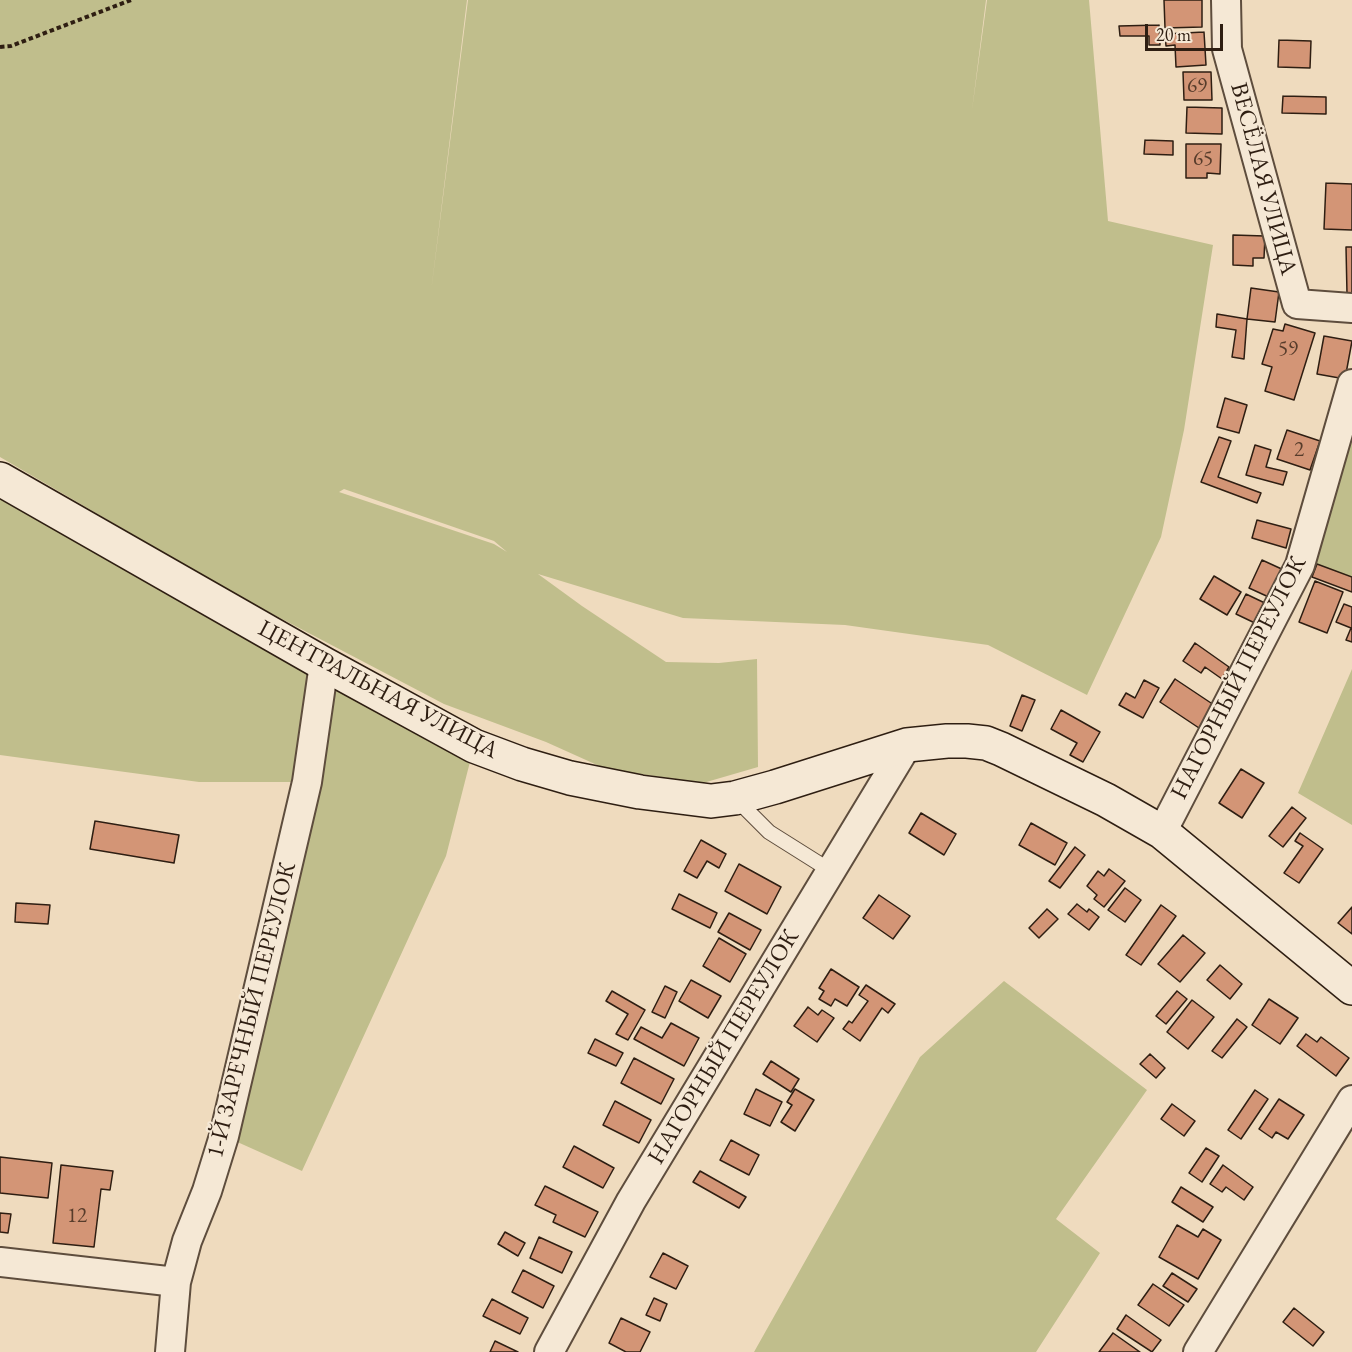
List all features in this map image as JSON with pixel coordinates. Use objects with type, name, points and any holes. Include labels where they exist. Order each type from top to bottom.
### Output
[{"type":"street","name":"ВЕСЁЛАЯ УЛИЦА","points":[[1226,0],[1227,50],[1297,304],[1352,308]]},
{"type":"street","name":"НАГОРНЫЙ ПЕРЕУЛОК","points":[[1162,832],[1300,565],[1352,384]]},
{"type":"street","name":"ЦЕНТРАЛЬНАЯ УЛИЦА","points":[[0,478],[324,664],[474,746],[522,764],[570,778],[640,792],[711,801],[735,798],[907,745],[947,741],[986,743],[1107,800],[1162,832],[1352,988]]},
{"type":"street","name":"1-Й ЗАРЕЧНЫЙ ПЕРЕУЛОК","points":[[170,1352],[176,1282],[187,1241],[225,1136],[307,782],[324,664]]},
{"type":"street","name":"НАГОРНЫЙ ПЕРЕУЛОК","points":[[549,1352],[631,1201],[907,745]]},
{"type":"street","points":[[1198,1352],[1352,1100]]},
{"type":"street","points":[[0,1262],[176,1282]]},
{"type":"lane","points":[[735,798],[769,832],[831,872]]},
{"type":"path","points":[[0,47],[11,46],[131,0]]},
{"type":"shaded area","points":[[0,0],[467,0],[431,292],[468,0],[986,0],[972,110],[987,0],[1089,0],[1108,221],[1213,245],[1184,430],[1161,537],[1087,695],[988,645],[845,625],[683,618],[538,574],[666,662],[719,663],[757,659],[758,767],[703,783],[606,769],[546,742],[444,704],[240,597],[0,457]],"holes":[[[344,489],[494,541],[507,552],[494,544],[339,492]]]},
{"type":"shaded area","points":[[1352,433],[1352,577],[1317,564],[1305,548]]},
{"type":"shaded area","points":[[0,479],[474,746],[446,856],[302,1171],[224,1136],[307,782],[199,782],[0,755]]},
{"type":"shaded area","points":[[1352,669],[1352,825],[1298,793]]},
{"type":"shaded area","points":[[1004,981],[1147,1090],[1056,1219],[1100,1253],[1036,1352],[754,1352],[920,1057]]},
{"type":"building","points":[[1164,0],[1202,0],[1202,27],[1165,28]]},
{"type":"building","points":[[1159,25],[1160,45],[1149,45],[1149,36],[1120,36],[1119,26]]},
{"type":"building","points":[[1204,32],[1206,65],[1176,67],[1175,45],[1166,46],[1165,34]]},
{"type":"building","points":[[1279,40],[1311,41],[1310,68],[1278,67]]},
{"type":"building","points":[[1183,72],[1211,72],[1212,100],[1184,100]]},
{"type":"building","points":[[1283,96],[1326,97],[1326,114],[1282,113]]},
{"type":"building","points":[[1187,107],[1222,108],[1222,134],[1186,133]]},
{"type":"building","points":[[1145,140],[1173,141],[1173,155],[1144,154]]},
{"type":"building","points":[[1186,144],[1221,144],[1220,174],[1207,173],[1207,178],[1186,178]]},
{"type":"building","points":[[1326,183],[1352,184],[1352,230],[1324,229]]},
{"type":"building","points":[[1233,235],[1265,236],[1264,258],[1253,258],[1253,266],[1233,265]]},
{"type":"building","points":[[1346,247],[1352,247],[1352,293],[1347,294]]},
{"type":"building","points":[[1251,288],[1279,292],[1275,322],[1247,319]]},
{"type":"building","points":[[1217,314],[1247,319],[1244,359],[1232,357],[1236,330],[1216,327]]},
{"type":"building","points":[[1285,324],[1315,333],[1294,400],[1265,391],[1272,367],[1262,364],[1273,329],[1283,331]]},
{"type":"building","points":[[1324,336],[1352,341],[1345,379],[1317,374]]},
{"type":"building","points":[[1225,398],[1247,405],[1239,433],[1217,427]]},
{"type":"building","points":[[1287,430],[1320,441],[1310,470],[1277,459]]},
{"type":"building","points":[[1219,437],[1231,441],[1218,477],[1261,493],[1257,503],[1201,482]]},
{"type":"building","points":[[1255,445],[1271,450],[1266,467],[1287,472],[1283,485],[1246,475]]},
{"type":"building","points":[[1257,520],[1291,529],[1286,548],[1252,538]]},
{"type":"building","points":[[1262,560],[1286,571],[1273,599],[1249,588]]},
{"type":"building","points":[[1317,564],[1352,577],[1352,592],[1312,577]]},
{"type":"building","points":[[1214,576],[1241,592],[1227,615],[1200,599]]},
{"type":"building","points":[[1315,581],[1343,592],[1327,633],[1299,622]]},
{"type":"building","points":[[1246,594],[1269,605],[1259,625],[1236,614]]},
{"type":"building","points":[[1344,604],[1352,607],[1352,642],[1346,640],[1351,628],[1336,622]]},
{"type":"building","points":[[1195,643],[1229,667],[1222,679],[1205,667],[1201,673],[1183,661]]},
{"type":"building","points":[[1175,679],[1214,705],[1199,728],[1160,702]]},
{"type":"building","points":[[1144,680],[1159,688],[1143,718],[1119,705],[1126,693],[1135,698]]},
{"type":"building","points":[[1022,695],[1035,700],[1022,731],[1010,726]]},
{"type":"building","points":[[1061,710],[1100,732],[1083,762],[1070,755],[1077,743],[1051,729]]},
{"type":"building","points":[[1241,769],[1264,783],[1242,818],[1219,803]]},
{"type":"building","points":[[1292,807],[1306,818],[1283,847],[1269,836]]},
{"type":"building","points":[[921,813],[956,834],[944,855],[909,833]]},
{"type":"building","points":[[95,821],[179,835],[174,863],[90,849]]},
{"type":"building","points":[[1031,823],[1067,843],[1055,865],[1019,845]]},
{"type":"building","points":[[1300,833],[1323,849],[1299,883],[1284,873],[1303,846],[1295,841]]},
{"type":"building","points":[[701,840],[726,854],[719,868],[707,861],[697,878],[684,871]]},
{"type":"building","points":[[1075,847],[1085,855],[1060,888],[1049,881]]},
{"type":"building","points":[[739,864],[781,887],[767,914],[725,891]]},
{"type":"building","points":[[1109,869],[1125,881],[1104,907],[1094,899],[1097,895],[1087,886],[1098,871],[1104,876]]},
{"type":"building","points":[[1125,888],[1141,900],[1125,922],[1108,910]]},
{"type":"building","points":[[679,894],[717,913],[710,928],[672,909]]},
{"type":"building","points":[[879,895],[910,916],[893,939],[863,918]]},
{"type":"building","points":[[16,903],[50,905],[48,924],[15,922]]},
{"type":"building","points":[[1077,904],[1087,912],[1089,909],[1099,917],[1089,930],[1068,914]]},
{"type":"building","points":[[1161,905],[1176,916],[1141,965],[1126,955]]},
{"type":"building","points":[[1352,907],[1352,934],[1338,923]]},
{"type":"building","points":[[1047,909],[1058,919],[1039,938],[1029,928]]},
{"type":"building","points":[[729,913],[761,930],[750,950],[718,932]]},
{"type":"building","points":[[1183,935],[1205,953],[1180,982],[1158,964]]},
{"type":"building","points":[[719,938],[746,954],[730,982],[703,966]]},
{"type":"building","points":[[1220,965],[1242,984],[1230,999],[1207,980]]},
{"type":"building","points":[[831,969],[859,987],[847,1006],[835,999],[831,1006],[819,999],[824,991],[819,988]]},
{"type":"building","points":[[691,980],[721,996],[708,1018],[679,1001]]},
{"type":"building","points":[[866,985],[895,1004],[888,1013],[882,1008],[860,1041],[843,1029],[849,1021],[852,1023],[868,1001],[859,995]]},
{"type":"building","points":[[665,986],[677,992],[665,1018],[652,1012]]},
{"type":"building","points":[[612,991],[645,1010],[628,1040],[616,1034],[628,1014],[606,1001]]},
{"type":"building","points":[[1177,991],[1187,999],[1166,1024],[1156,1016]]},
{"type":"building","points":[[1269,999],[1298,1018],[1280,1044],[1252,1025]]},
{"type":"building","points":[[1192,1000],[1214,1017],[1188,1049],[1167,1032]]},
{"type":"building","points":[[808,1007],[818,1015],[822,1010],[834,1018],[817,1042],[794,1026]]},
{"type":"building","points":[[1237,1019],[1247,1027],[1222,1058],[1212,1051]]},
{"type":"building","points":[[671,1023],[699,1038],[684,1066],[634,1039],[641,1027],[662,1038]]},
{"type":"building","points":[[1306,1034],[1317,1042],[1321,1037],[1349,1058],[1336,1076],[1297,1046]]},
{"type":"building","points":[[595,1039],[623,1053],[616,1066],[588,1053]]},
{"type":"building","points":[[1150,1054],[1165,1068],[1156,1078],[1140,1064]]},
{"type":"building","points":[[634,1058],[674,1079],[661,1104],[621,1083]]},
{"type":"building","points":[[771,1061],[799,1079],[791,1092],[763,1074]]},
{"type":"building","points":[[756,1089],[782,1102],[770,1126],[744,1114]]},
{"type":"building","points":[[795,1089],[814,1100],[795,1131],[781,1122],[792,1105],[787,1102]]},
{"type":"building","points":[[1255,1090],[1268,1099],[1241,1139],[1228,1130]]},
{"type":"building","points":[[1279,1099],[1304,1115],[1288,1139],[1276,1132],[1272,1138],[1259,1129]]},
{"type":"building","points":[[615,1101],[651,1120],[639,1143],[603,1125]]},
{"type":"building","points":[[1172,1104],[1195,1121],[1184,1136],[1161,1119]]},
{"type":"building","points":[[731,1140],[759,1155],[749,1175],[720,1160]]},
{"type":"building","points":[[574,1146],[614,1168],[603,1188],[563,1167]]},
{"type":"building","points":[[1206,1148],[1219,1156],[1202,1182],[1189,1173]]},
{"type":"building","points":[[0,1157],[52,1163],[48,1198],[0,1193]]},
{"type":"building","points":[[61,1165],[113,1171],[110,1190],[101,1189],[94,1247],[53,1243]]},
{"type":"building","points":[[1223,1165],[1253,1187],[1244,1200],[1226,1187],[1222,1192],[1210,1184]]},
{"type":"building","points":[[700,1171],[746,1197],[739,1208],[693,1182]]},
{"type":"building","points":[[545,1186],[598,1212],[585,1237],[553,1222],[556,1215],[535,1205]]},
{"type":"building","points":[[1181,1187],[1213,1207],[1203,1222],[1172,1202]]},
{"type":"building","points":[[0,1213],[11,1214],[8,1233],[0,1232]]},
{"type":"building","points":[[1177,1225],[1198,1237],[1203,1229],[1221,1240],[1198,1279],[1159,1257]]},
{"type":"building","points":[[505,1232],[525,1243],[518,1256],[498,1244]]},
{"type":"building","points":[[539,1237],[572,1252],[562,1273],[530,1258]]},
{"type":"building","points":[[663,1253],[688,1266],[676,1289],[650,1277]]},
{"type":"building","points":[[523,1270],[554,1286],[543,1308],[512,1292]]},
{"type":"building","points":[[1172,1273],[1197,1289],[1188,1302],[1163,1286]]},
{"type":"building","points":[[1153,1284],[1184,1305],[1169,1326],[1138,1305]]},
{"type":"building","points":[[654,1298],[667,1304],[660,1321],[646,1315]]},
{"type":"building","points":[[492,1299],[528,1318],[520,1334],[483,1316]]},
{"type":"building","points":[[1294,1308],[1324,1332],[1313,1346],[1283,1322]]},
{"type":"building","points":[[1126,1315],[1161,1340],[1152,1352],[1117,1329]]},
{"type":"building","points":[[621,1318],[650,1332],[640,1352],[626,1352],[609,1343]]},
{"type":"building","points":[[1113,1333],[1140,1352],[1099,1352]]},
{"type":"building","points":[[495,1341],[518,1352],[490,1352]]}]
